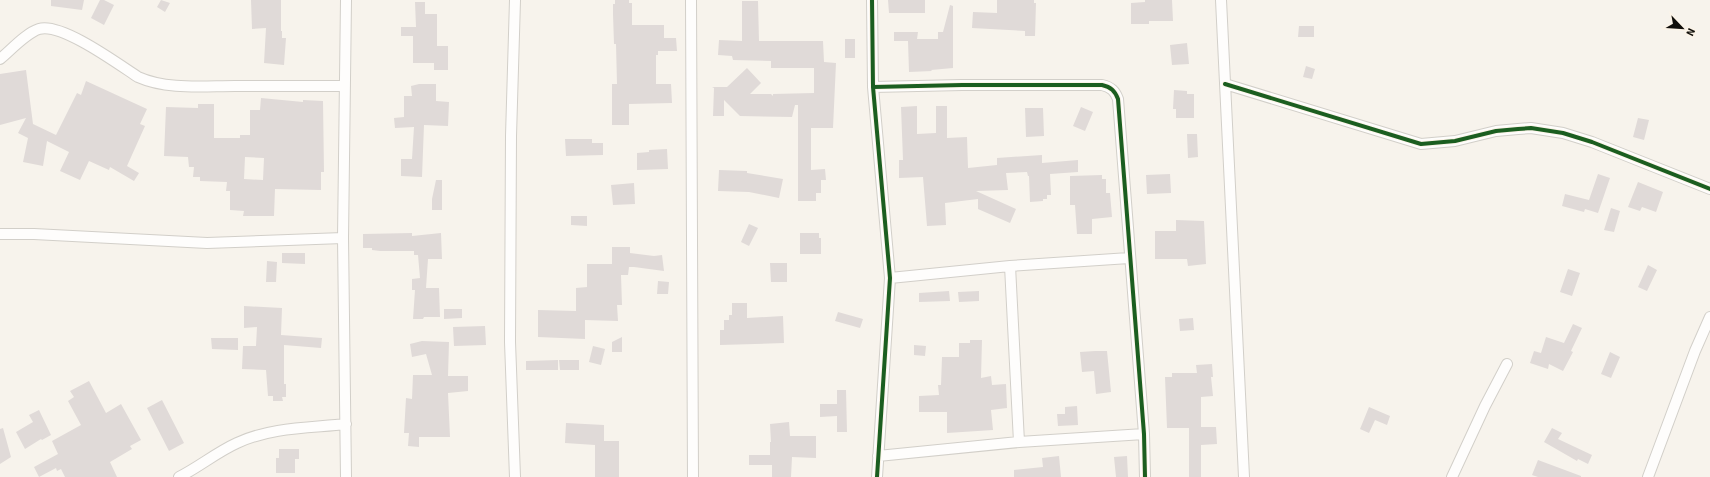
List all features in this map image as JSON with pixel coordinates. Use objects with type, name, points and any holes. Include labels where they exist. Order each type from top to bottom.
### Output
[{"type":"street","points":[[346,0],[344,238],[346,477]]},
{"type":"street","points":[[515,0],[511,136],[510,342],[515,477]]},
{"type":"street","points":[[691,0],[693,477]]},
{"type":"street","points":[[872,0],[873,87],[890,278],[877,477]]},
{"type":"street","points":[[1221,0],[1244,477]]},
{"type":"street","points":[[0,59],[32,33],[43,28],[58,30],[77,39],[148,82],[193,86],[345,86]]},
{"type":"street","points":[[873,87],[962,84],[1102,85],[1112,89],[1118,99],[1129,258],[1144,434],[1145,477]]},
{"type":"street","points":[[1225,84],[1421,144],[1455,141],[1496,131],[1518,129],[1531,128],[1563,132],[1710,189]]},
{"type":"street","points":[[0,234],[34,234],[206,243],[344,238]]},
{"type":"street","points":[[890,278],[1010,266],[1129,258]]},
{"type":"street","points":[[1010,266],[1019,442]]},
{"type":"street","points":[[1648,477],[1695,351],[1710,317]]},
{"type":"street","points":[[1452,477],[1485,406],[1507,364]]},
{"type":"street","points":[[179,477],[237,443],[252,437],[269,432],[346,424]]},
{"type":"street","points":[[878,456],[1019,442],[1144,434]]},
{"type":"building","points":[[51,0],[84,0],[82,10],[51,6]]},
{"type":"building","points":[[100,0],[104,0],[114,5],[104,25],[91,18]]},
{"type":"building","points":[[161,0],[170,3],[165,12],[157,7]]},
{"type":"building","points":[[251,0],[281,0],[281,31],[282,38],[286,38],[284,65],[264,63],[266,28],[252,29]]},
{"type":"building","points":[[615,0],[629,0],[629,3],[632,3],[632,25],[664,25],[664,38],[676,38],[677,51],[658,51],[658,55],[656,55],[656,84],[671,84],[672,103],[629,104],[629,125],[612,125],[612,84],[617,84],[616,44],[614,44],[613,14],[613,4],[615,4]]},
{"type":"building","points":[[888,0],[925,0],[925,13],[889,13]]},
{"type":"building","points":[[997,0],[1034,0],[1034,3],[1036,3],[1035,36],[1025,36],[1025,31],[972,28],[973,12],[997,13]]},
{"type":"building","points":[[1145,0],[1172,0],[1173,21],[1149,21],[1149,24],[1131,24],[1131,3],[1145,2]]},
{"type":"building","points":[[742,1],[758,1],[759,41],[823,41],[824,62],[836,63],[833,128],[811,128],[811,170],[825,169],[826,180],[821,180],[821,193],[816,193],[816,201],[798,201],[798,105],[795,105],[792,117],[740,116],[724,100],[724,116],[713,116],[714,88],[712,87],[727,87],[747,68],[761,83],[750,94],[771,94],[773,96],[773,94],[814,93],[814,68],[771,68],[771,61],[733,60],[732,56],[718,55],[719,40],[742,41]]},
{"type":"building","points":[[415,2],[425,2],[425,14],[437,14],[437,46],[448,46],[448,70],[434,70],[434,63],[413,63],[413,36],[401,36],[401,27],[416,27]]},
{"type":"building","points":[[950,5],[953,6],[953,68],[909,72],[908,41],[894,41],[894,32],[918,32],[917,39],[938,39],[938,32],[943,32]]},
{"type":"building","points":[[1299,26],[1314,26],[1314,37],[1298,37]]},
{"type":"building","points":[[845,39],[855,39],[855,58],[845,58]]},
{"type":"building","points":[[1187,43],[1189,64],[1172,65],[1170,45]]},
{"type":"building","points":[[1306,66],[1315,69],[1312,79],[1303,77]]},
{"type":"building","points":[[26,70],[33,124],[56,135],[77,93],[81,95],[86,81],[147,109],[140,124],[145,126],[127,166],[139,173],[134,181],[110,167],[109,170],[89,161],[80,180],[60,171],[69,152],[47,141],[43,166],[23,162],[28,138],[18,133],[26,118],[0,125],[0,74]]},
{"type":"building","points":[[419,84],[436,84],[436,101],[449,102],[448,126],[424,125],[422,177],[401,176],[401,159],[412,159],[414,127],[395,128],[394,118],[404,117],[404,96],[412,96],[411,86]]},
{"type":"building","points":[[1174,90],[1187,91],[1187,94],[1194,94],[1194,118],[1176,118],[1176,109],[1173,109]]},
{"type":"building","points":[[261,98],[303,102],[303,100],[323,101],[324,172],[321,172],[321,190],[275,189],[274,216],[243,216],[244,211],[230,210],[230,191],[226,191],[227,182],[200,181],[200,177],[193,177],[194,167],[189,167],[188,157],[164,156],[166,107],[198,108],[198,104],[214,104],[214,138],[240,138],[240,135],[250,135],[250,110],[260,110]],"holes":[[[245,157],[264,158],[263,180],[244,179]]]},
{"type":"building","points":[[917,106],[917,134],[936,133],[936,106],[947,106],[947,138],[967,137],[968,168],[997,165],[997,158],[1042,155],[1042,163],[1078,160],[1078,172],[1050,174],[1051,195],[1047,195],[1047,199],[1043,199],[1043,201],[1030,202],[1029,176],[1027,172],[1006,173],[1008,190],[976,191],[1016,209],[1010,223],[978,209],[978,199],[945,203],[946,225],[927,226],[923,177],[899,178],[899,160],[903,160],[901,107]]},
{"type":"building","points":[[1081,107],[1093,112],[1085,131],[1073,126]]},
{"type":"building","points":[[1025,108],[1043,108],[1044,136],[1026,137]]},
{"type":"building","points":[[1638,118],[1649,120],[1644,140],[1633,137]]},
{"type":"building","points":[[1187,134],[1197,134],[1198,157],[1188,158]]},
{"type":"building","points":[[565,139],[592,139],[592,143],[603,143],[603,155],[566,156]]},
{"type":"building","points":[[667,149],[668,169],[637,170],[637,153],[649,152],[649,150]]},
{"type":"building","points":[[719,170],[747,171],[747,173],[783,179],[779,198],[749,192],[718,191]]},
{"type":"building","points":[[1170,174],[1171,193],[1147,194],[1146,175]]},
{"type":"building","points":[[1598,174],[1610,178],[1598,213],[1585,209],[1584,212],[1562,206],[1565,194],[1589,200]]},
{"type":"building","points":[[1102,175],[1102,179],[1106,179],[1106,193],[1110,193],[1112,217],[1092,219],[1092,234],[1077,234],[1075,205],[1070,205],[1070,176]]},
{"type":"building","points":[[436,180],[442,180],[442,210],[432,210],[432,199]]},
{"type":"building","points":[[1638,182],[1663,192],[1656,212],[1642,207],[1640,211],[1628,207]]},
{"type":"building","points":[[634,183],[635,204],[613,205],[611,185]]},
{"type":"building","points":[[1611,208],[1620,211],[1614,232],[1604,230]]},
{"type":"building","points":[[571,216],[587,216],[587,226],[571,225]]},
{"type":"building","points":[[1176,220],[1204,221],[1206,264],[1188,266],[1187,259],[1155,259],[1155,231],[1176,231]]},
{"type":"building","points":[[749,224],[758,228],[749,246],[741,242]]},
{"type":"building","points":[[412,233],[412,236],[441,233],[442,259],[428,259],[426,288],[439,288],[440,317],[413,319],[415,290],[412,290],[412,279],[420,278],[418,255],[414,255],[414,251],[380,251],[372,250],[372,248],[363,248],[363,234]]},
{"type":"building","points":[[800,233],[819,233],[819,238],[821,238],[821,254],[800,254]]},
{"type":"building","points":[[612,247],[630,247],[630,253],[654,256],[662,255],[664,271],[629,267],[628,275],[621,275],[622,305],[617,305],[618,321],[585,320],[585,339],[538,337],[538,310],[576,311],[576,288],[587,287],[587,264],[612,264]]},
{"type":"building","points":[[282,253],[305,253],[305,264],[282,263]]},
{"type":"building","points":[[267,261],[277,262],[276,282],[266,282]]},
{"type":"building","points":[[770,263],[787,263],[787,282],[771,282]]},
{"type":"building","points":[[1648,265],[1657,270],[1647,291],[1638,287]]},
{"type":"building","points":[[1568,269],[1580,273],[1572,296],[1560,292]]},
{"type":"building","points":[[658,281],[669,282],[668,294],[657,294]]},
{"type":"building","points":[[949,291],[950,301],[919,302],[919,293]]},
{"type":"building","points":[[979,291],[979,301],[959,302],[958,292]]},
{"type":"building","points":[[732,303],[747,303],[747,318],[783,316],[784,343],[720,345],[720,330],[724,330],[724,320],[729,320],[729,315],[732,315]]},
{"type":"building","points":[[244,306],[282,308],[281,335],[322,338],[321,348],[284,345],[284,384],[286,384],[286,397],[282,397],[283,401],[273,401],[273,396],[268,396],[266,370],[242,369],[243,346],[256,346],[257,327],[244,328]]},
{"type":"building","points":[[444,309],[462,309],[462,318],[444,319]]},
{"type":"building","points":[[838,312],[863,319],[860,328],[835,321]]},
{"type":"building","points":[[1193,318],[1194,330],[1180,331],[1179,319]]},
{"type":"building","points":[[1573,324],[1582,328],[1571,351],[1573,352],[1563,371],[1549,364],[1548,369],[1530,363],[1534,351],[1541,353],[1546,337],[1564,343]]},
{"type":"building","points":[[485,326],[486,345],[454,346],[453,327]]},
{"type":"building","points":[[622,337],[622,352],[612,352],[612,342]]},
{"type":"building","points":[[211,338],[238,338],[238,350],[212,349]]},
{"type":"building","points":[[970,340],[982,340],[981,378],[991,376],[992,385],[1006,384],[1007,408],[991,410],[993,430],[947,433],[947,412],[919,412],[919,396],[939,395],[938,385],[941,385],[942,357],[959,357],[959,343],[970,343]]},
{"type":"building","points":[[422,341],[449,342],[448,376],[468,376],[468,391],[448,393],[450,437],[419,437],[419,447],[408,446],[409,433],[404,433],[406,398],[412,399],[413,375],[432,375],[426,354],[412,357],[410,344]]},
{"type":"building","points":[[914,345],[926,346],[925,356],[914,355]]},
{"type":"building","points":[[593,346],[605,349],[601,365],[589,362]]},
{"type":"building","points":[[1107,351],[1111,392],[1096,394],[1094,371],[1082,372],[1080,352]]},
{"type":"building","points":[[1610,352],[1620,357],[1611,378],[1601,374]]},
{"type":"building","points":[[558,360],[558,370],[526,370],[526,361]]},
{"type":"building","points":[[559,360],[579,360],[579,370],[560,370]]},
{"type":"building","points":[[1212,364],[1213,377],[1211,377],[1213,396],[1201,397],[1201,427],[1216,427],[1217,444],[1201,445],[1201,477],[1189,477],[1189,428],[1167,428],[1165,377],[1172,377],[1172,373],[1197,373],[1196,365]]},
{"type":"building","points":[[89,381],[106,413],[121,404],[141,440],[130,446],[132,449],[110,462],[117,477],[65,477],[61,469],[57,471],[56,468],[39,477],[34,467],[58,454],[52,441],[81,425],[68,401],[74,397],[70,391]]},
{"type":"building","points":[[837,390],[846,390],[847,432],[837,432],[837,416],[820,417],[820,404],[837,404]]},
{"type":"building","points":[[162,400],[184,443],[169,451],[147,408]]},
{"type":"building","points":[[1077,406],[1078,425],[1058,426],[1057,414],[1065,414],[1065,407]]},
{"type":"building","points":[[1369,407],[1390,416],[1387,425],[1375,420],[1369,433],[1360,429]]},
{"type":"building","points":[[39,410],[51,435],[42,440],[41,439],[25,449],[16,432],[33,422],[29,415]]},
{"type":"building","points":[[789,422],[790,436],[816,436],[816,458],[792,457],[791,477],[772,477],[772,465],[749,465],[749,455],[770,455],[770,424]]},
{"type":"building","points":[[566,423],[604,425],[604,441],[619,441],[619,477],[595,477],[595,445],[565,443]]},
{"type":"building","points":[[3,428],[11,457],[0,464],[0,429]]},
{"type":"building","points":[[1552,428],[1562,433],[1558,439],[1592,455],[1588,464],[1578,459],[1577,461],[1544,442]]},
{"type":"building","points":[[279,449],[299,449],[299,459],[295,459],[295,473],[276,473],[276,458],[279,458]]},
{"type":"building","points":[[1059,456],[1061,477],[1014,477],[1014,470],[1043,467],[1042,458]]},
{"type":"building","points":[[1127,456],[1128,477],[1116,477],[1114,457]]},
{"type":"building","points":[[1538,460],[1581,477],[1538,477],[1532,475]]},
{"type":"cycle path","points":[[872,0],[873,87],[890,278],[877,477]]},
{"type":"cycle path","points":[[1225,84],[1421,144],[1455,141],[1496,131],[1518,129],[1531,128],[1563,133],[1592,142],[1710,189]]},
{"type":"cycle path","points":[[873,87],[962,85],[1102,85],[1110,88],[1116,94],[1118,99],[1144,434],[1145,477]]}]
